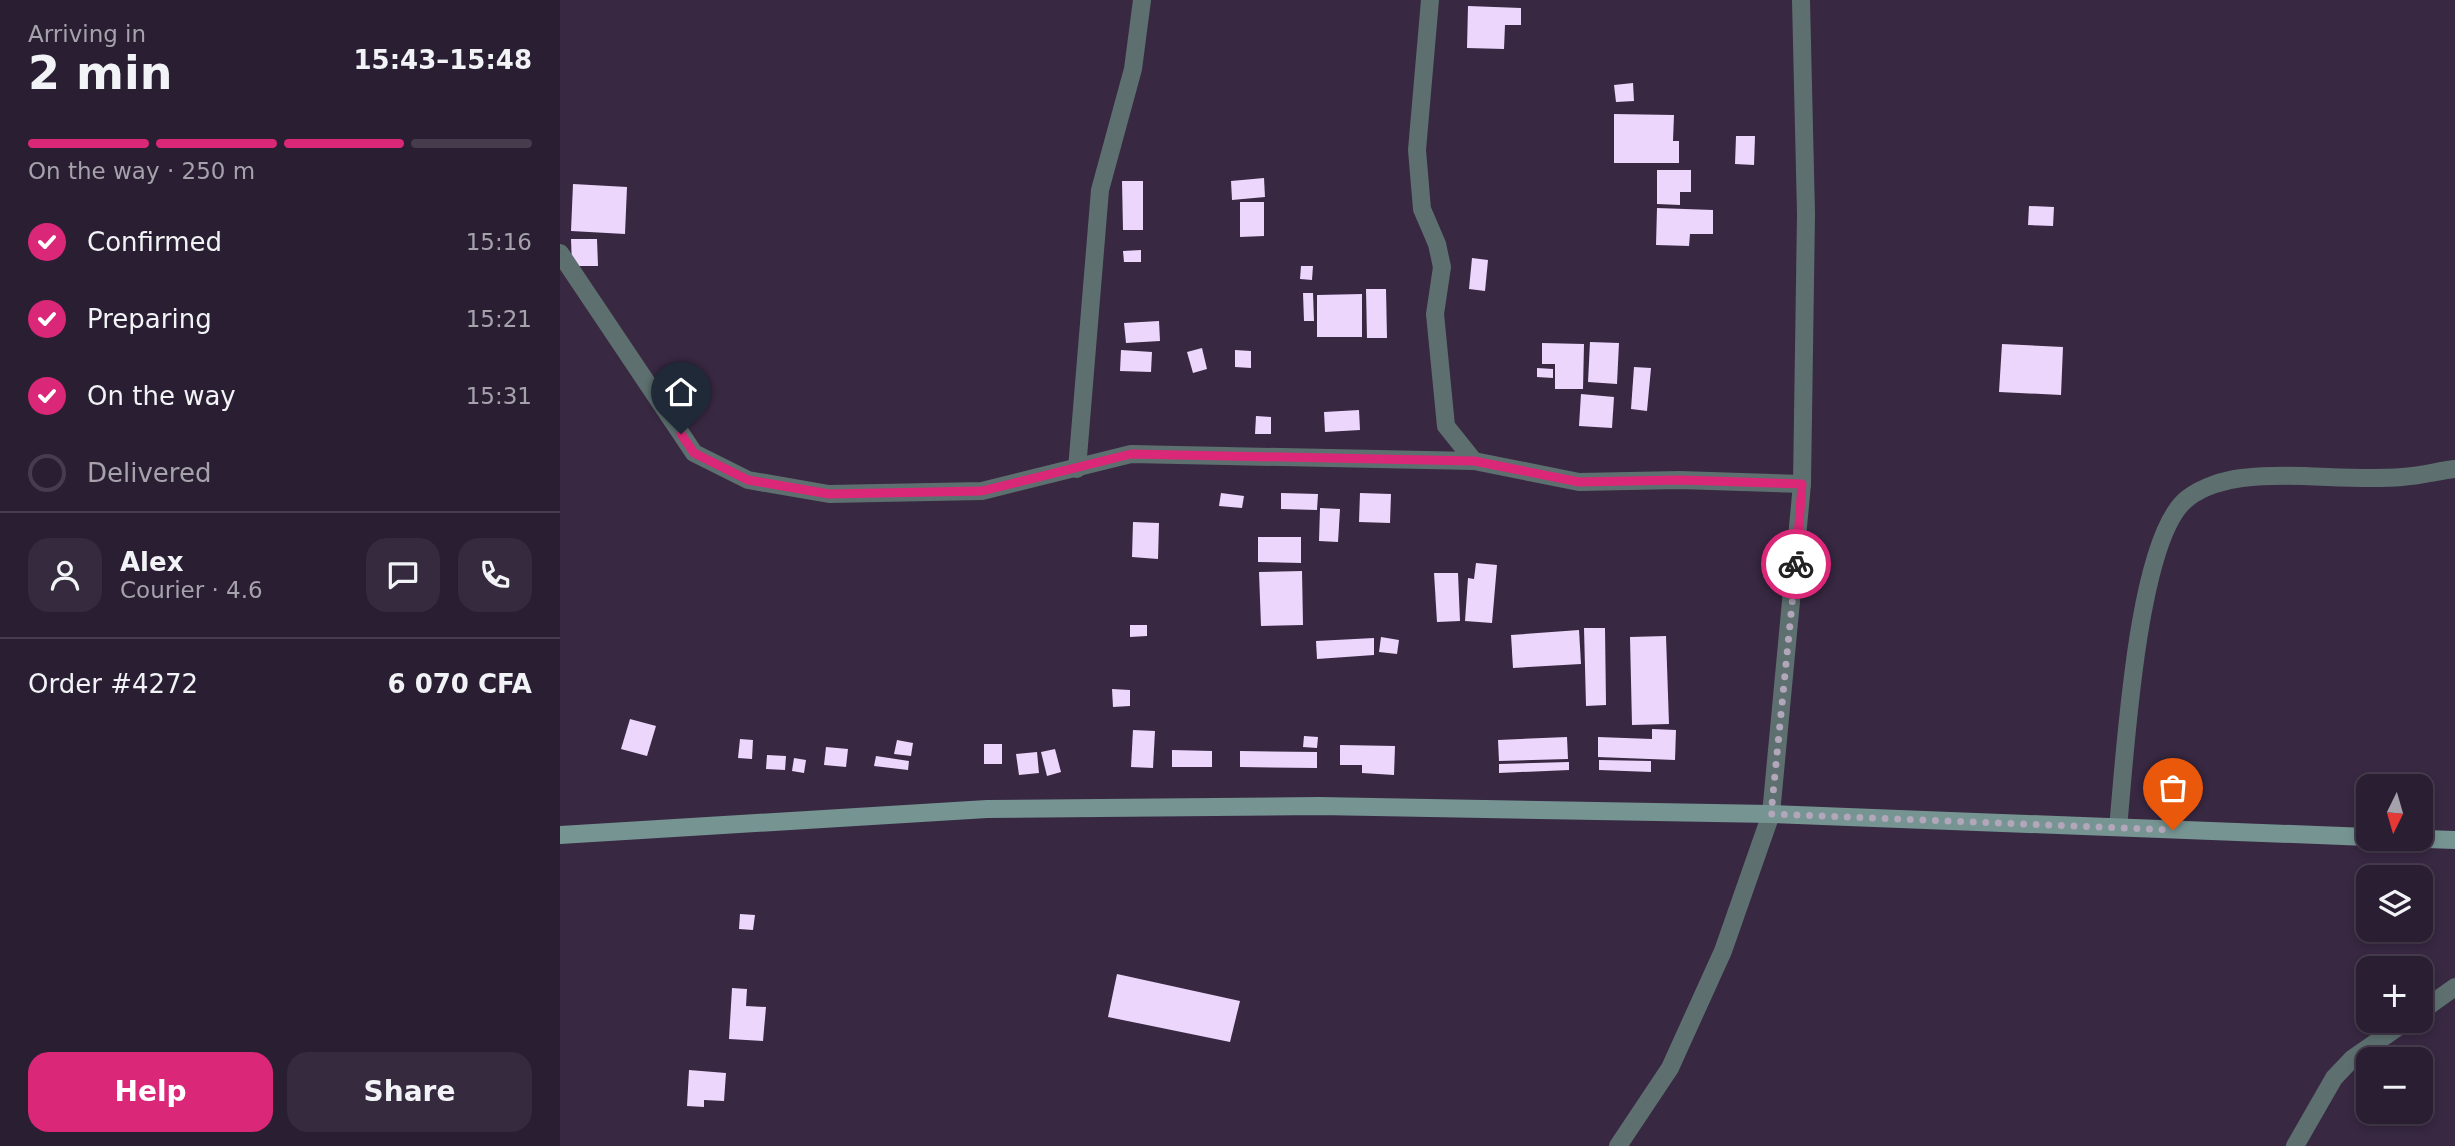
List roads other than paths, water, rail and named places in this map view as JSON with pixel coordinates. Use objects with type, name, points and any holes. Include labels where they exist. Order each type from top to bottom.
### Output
[{"type":"street","points":[[1077,469],[1100,190],[1133,69],[1142,0]]},
{"type":"street","points":[[1430,0],[1418,150],[1422,209],[1437,244],[1442,267],[1435,314],[1446,426],[1474,461]]},
{"type":"street","points":[[1618,1146],[1670,1068],[1723,951],[1771,814],[1802,484],[1805,214],[1801,0]]},
{"type":"street","points":[[560,253],[694,453],[748,480],[829,494],[982,491],[1131,454],[1474,461],[1579,482],[1680,480],[1802,484]]},
{"type":"street","points":[[2118,827],[2138,643],[2156,554],[2170,522],[2186,498],[2214,484],[2243,478],[2403,477],[2455,469]]},
{"type":"street","points":[[560,835],[988,809],[1319,806],[1771,814],[2356,837]]},
{"type":"street","points":[[2433,839],[2455,840]]},
{"type":"street","points":[[2433,1003],[2455,988]]},
{"type":"street","points":[[2295,1146],[2334,1078],[2353,1059],[2390,1033]]}]
